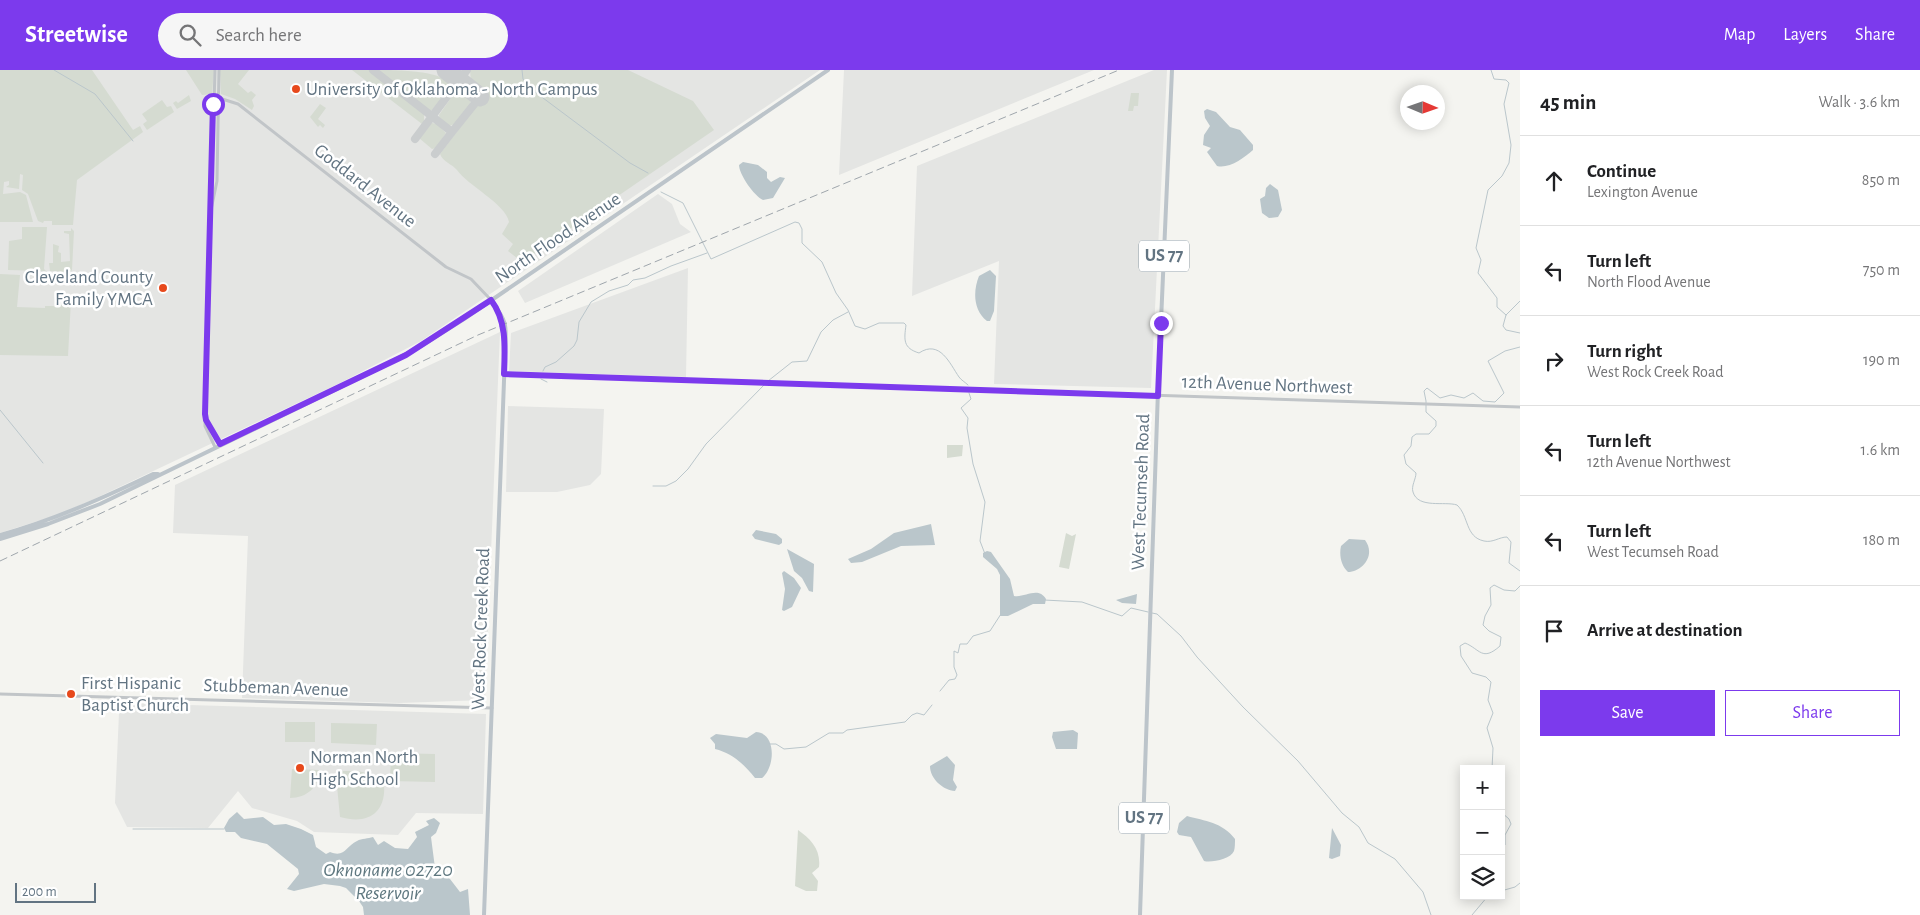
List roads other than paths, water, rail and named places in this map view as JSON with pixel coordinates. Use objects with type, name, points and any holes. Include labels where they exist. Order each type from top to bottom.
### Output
[{"type":"main road","name":"North Flood Avenue","points":[[0,539],[82,511],[154,478],[158,474],[406,355],[491,300],[828,70]]},
{"type":"main road","name":"West Tecumseh Road","points":[[1140,915],[1158,396],[1172,70]]},
{"type":"main road","name":"West Rock Creek Road","points":[[484,915],[507,326],[504,318],[491,300]]},
{"type":"main road","name":"North Flood Avenue","points":[[0,534],[47,520],[99,500],[153,474],[158,474]]},
{"type":"street","points":[[210,213],[215,201],[217,180],[219,98],[217,70]]},
{"type":"street","points":[[215,447],[205,426],[210,213],[217,70]]},
{"type":"street","name":"Goddard Avenue","points":[[219,98],[238,104],[446,267],[471,279],[491,300]]},
{"type":"street","name":"12th Avenue Northwest","points":[[504,374],[1520,407]]},
{"type":"street","points":[[206,420],[220,444]]},
{"type":"street","name":"Stubbeman Avenue","points":[[0,694],[492,708]]},
{"type":"water","points":[[1207,109],[1216,112],[1230,127],[1240,130],[1253,145],[1253,150],[1231,164],[1222,167],[1217,166],[1207,152],[1211,148],[1203,145],[1204,135],[1210,126],[1205,118],[1204,111]]},
{"type":"water","points":[[743,162],[758,165],[767,172],[767,178],[771,182],[780,177],[785,178],[773,198],[763,200],[751,190],[740,169],[739,165]]},
{"type":"water","points":[[1270,184],[1278,190],[1282,210],[1278,217],[1269,218],[1262,213],[1260,199],[1265,196],[1266,188]]},
{"type":"water","points":[[990,270],[996,276],[994,311],[990,321],[987,321],[979,311],[975,294],[979,276]]},
{"type":"water","points":[[931,524],[935,545],[901,546],[862,562],[851,563],[848,559],[871,549],[894,533]]},
{"type":"water","points":[[756,530],[776,534],[782,539],[782,543],[779,545],[755,539],[752,535]]},
{"type":"water","points":[[1349,539],[1365,540],[1369,551],[1366,561],[1359,569],[1348,572],[1342,564],[1340,553],[1341,546]]},
{"type":"water","points":[[787,549],[814,564],[813,592],[809,591],[802,578],[794,571]]},
{"type":"water","points":[[991,552],[1010,579],[1014,596],[1039,593],[1046,599],[1045,604],[1033,604],[1008,616],[1000,616],[1000,575],[997,569],[983,557],[983,553]]},
{"type":"water","points":[[784,571],[794,578],[801,588],[792,607],[784,611],[782,610],[785,589],[782,573]]},
{"type":"water","points":[[1137,594],[1136,604],[1122,603],[1116,600]]},
{"type":"water","points":[[1073,730],[1078,733],[1077,749],[1056,749],[1052,737],[1053,732]]},
{"type":"water","points":[[756,732],[768,738],[771,744],[770,767],[762,778],[755,778],[738,760],[727,753],[715,749],[715,744],[710,738],[716,734],[747,738]]},
{"type":"water","points":[[947,756],[955,765],[953,780],[957,787],[955,791],[946,789],[938,783],[931,771],[930,766]]},
{"type":"water","name":"Oknoname 02720 Reservoir","points":[[237,812],[244,819],[263,817],[274,825],[286,824],[301,829],[313,835],[316,847],[326,854],[330,852],[339,854],[361,839],[373,837],[378,845],[384,841],[395,848],[408,849],[417,837],[415,832],[429,825],[426,821],[434,818],[440,823],[436,833],[431,837],[435,868],[450,879],[460,892],[468,889],[470,915],[364,915],[363,907],[359,901],[346,888],[324,884],[294,891],[287,889],[299,874],[298,869],[267,844],[241,838],[235,832],[226,832],[224,828],[229,819]]},
{"type":"water","points":[[1187,816],[1213,823],[1230,833],[1235,839],[1232,854],[1220,860],[1204,861],[1191,837],[1179,835],[1177,832],[1179,823]]},
{"type":"water","points":[[1332,828],[1341,845],[1340,856],[1332,859],[1329,858]]},
{"type":"waterway","points":[[54,70],[95,94],[133,141]]},
{"type":"waterway","points":[[522,70],[523,79],[531,89],[630,163],[648,173]]},
{"type":"waterway","points":[[1491,70],[1494,79],[1506,80],[1509,83],[1504,104],[1511,145],[1509,163],[1502,176],[1488,190],[1476,248],[1481,260],[1478,273],[1497,298],[1497,307],[1506,315]]},
{"type":"waterway","points":[[661,192],[683,203],[711,259],[795,222],[799,223],[802,229],[802,243],[822,262],[836,293],[848,310],[855,326],[865,329],[879,323],[904,323],[906,325],[906,343],[910,349],[919,353],[926,349],[939,351],[948,360],[960,378],[968,385]]},
{"type":"waterway","points":[[543,371],[545,367],[556,362],[574,346],[577,340],[579,322],[591,302],[609,291],[628,285],[633,280],[645,278],[707,253]]},
{"type":"waterway","points":[[1520,301],[1506,315],[1503,326],[1506,330],[1520,333]]},
{"type":"waterway","points":[[768,381],[792,362],[807,361],[821,332],[833,320],[848,312]]},
{"type":"waterway","points":[[1520,347],[1505,351],[1488,361],[1504,393],[1495,402],[1483,401],[1473,393],[1464,398],[1451,395],[1440,398],[1427,388],[1424,391],[1426,412],[1436,421],[1436,426],[1429,434],[1416,434],[1412,437],[1411,446],[1404,455],[1406,464],[1416,473],[1413,485],[1413,492],[1416,497],[1426,503],[1457,505],[1464,515],[1470,531],[1478,539],[1493,541],[1507,537],[1511,542],[1509,563],[1520,571]]},
{"type":"waterway","points":[[541,379],[547,382]]},
{"type":"waterway","points":[[653,486],[666,486],[676,481],[688,469],[706,444],[765,384]]},
{"type":"waterway","points":[[969,393],[971,399],[961,408],[968,418],[967,428],[973,464],[985,502],[980,541],[985,554]]},
{"type":"waterway","points":[[0,410],[43,463]]},
{"type":"waterway","points":[[1492,765],[1493,748],[1487,728],[1493,713],[1488,700],[1491,682],[1486,677],[1472,673],[1461,656],[1460,646],[1465,643],[1485,654],[1494,651],[1500,646],[1501,637],[1489,631],[1483,625],[1491,605],[1490,588],[1494,585],[1504,590],[1515,591],[1520,586]]},
{"type":"waterway","points":[[1044,600],[1082,602],[1122,616],[1131,608],[1148,612]]},
{"type":"waterway","points":[[1152,613],[1157,614],[1181,636],[1197,657],[1243,707],[1298,761],[1342,813],[1359,827],[1368,843],[1395,859],[1423,892],[1431,915]]},
{"type":"waterway","points":[[940,691],[949,680],[955,679],[957,675],[954,667],[954,651],[958,653],[960,644],[967,644],[973,636],[990,631],[1001,614]]},
{"type":"waterway","points":[[770,744],[776,744],[784,749],[806,747],[829,733],[843,733],[847,730],[905,722],[917,713],[924,715],[932,705]]},
{"type":"waterway","points":[[1505,816],[1511,824],[1505,835]]},
{"type":"waterway","points":[[133,829],[224,829]]},
{"type":"waterway","points":[[1505,890],[1515,887],[1520,883]]},
{"type":"waterway","points":[[1472,915],[1485,900]]},
{"type":"railway","points":[[0,561],[478,335],[1119,70]]},
{"type":"place","name":"University of Oklahoma - North Campus","points":[[296,89]]},
{"type":"place","name":"Cleveland County Family YMCA","points":[[163,288]]},
{"type":"place","name":"First Hispanic Baptist Church","points":[[71,694]]},
{"type":"place","name":"Norman North High School","points":[[300,768]]}]
